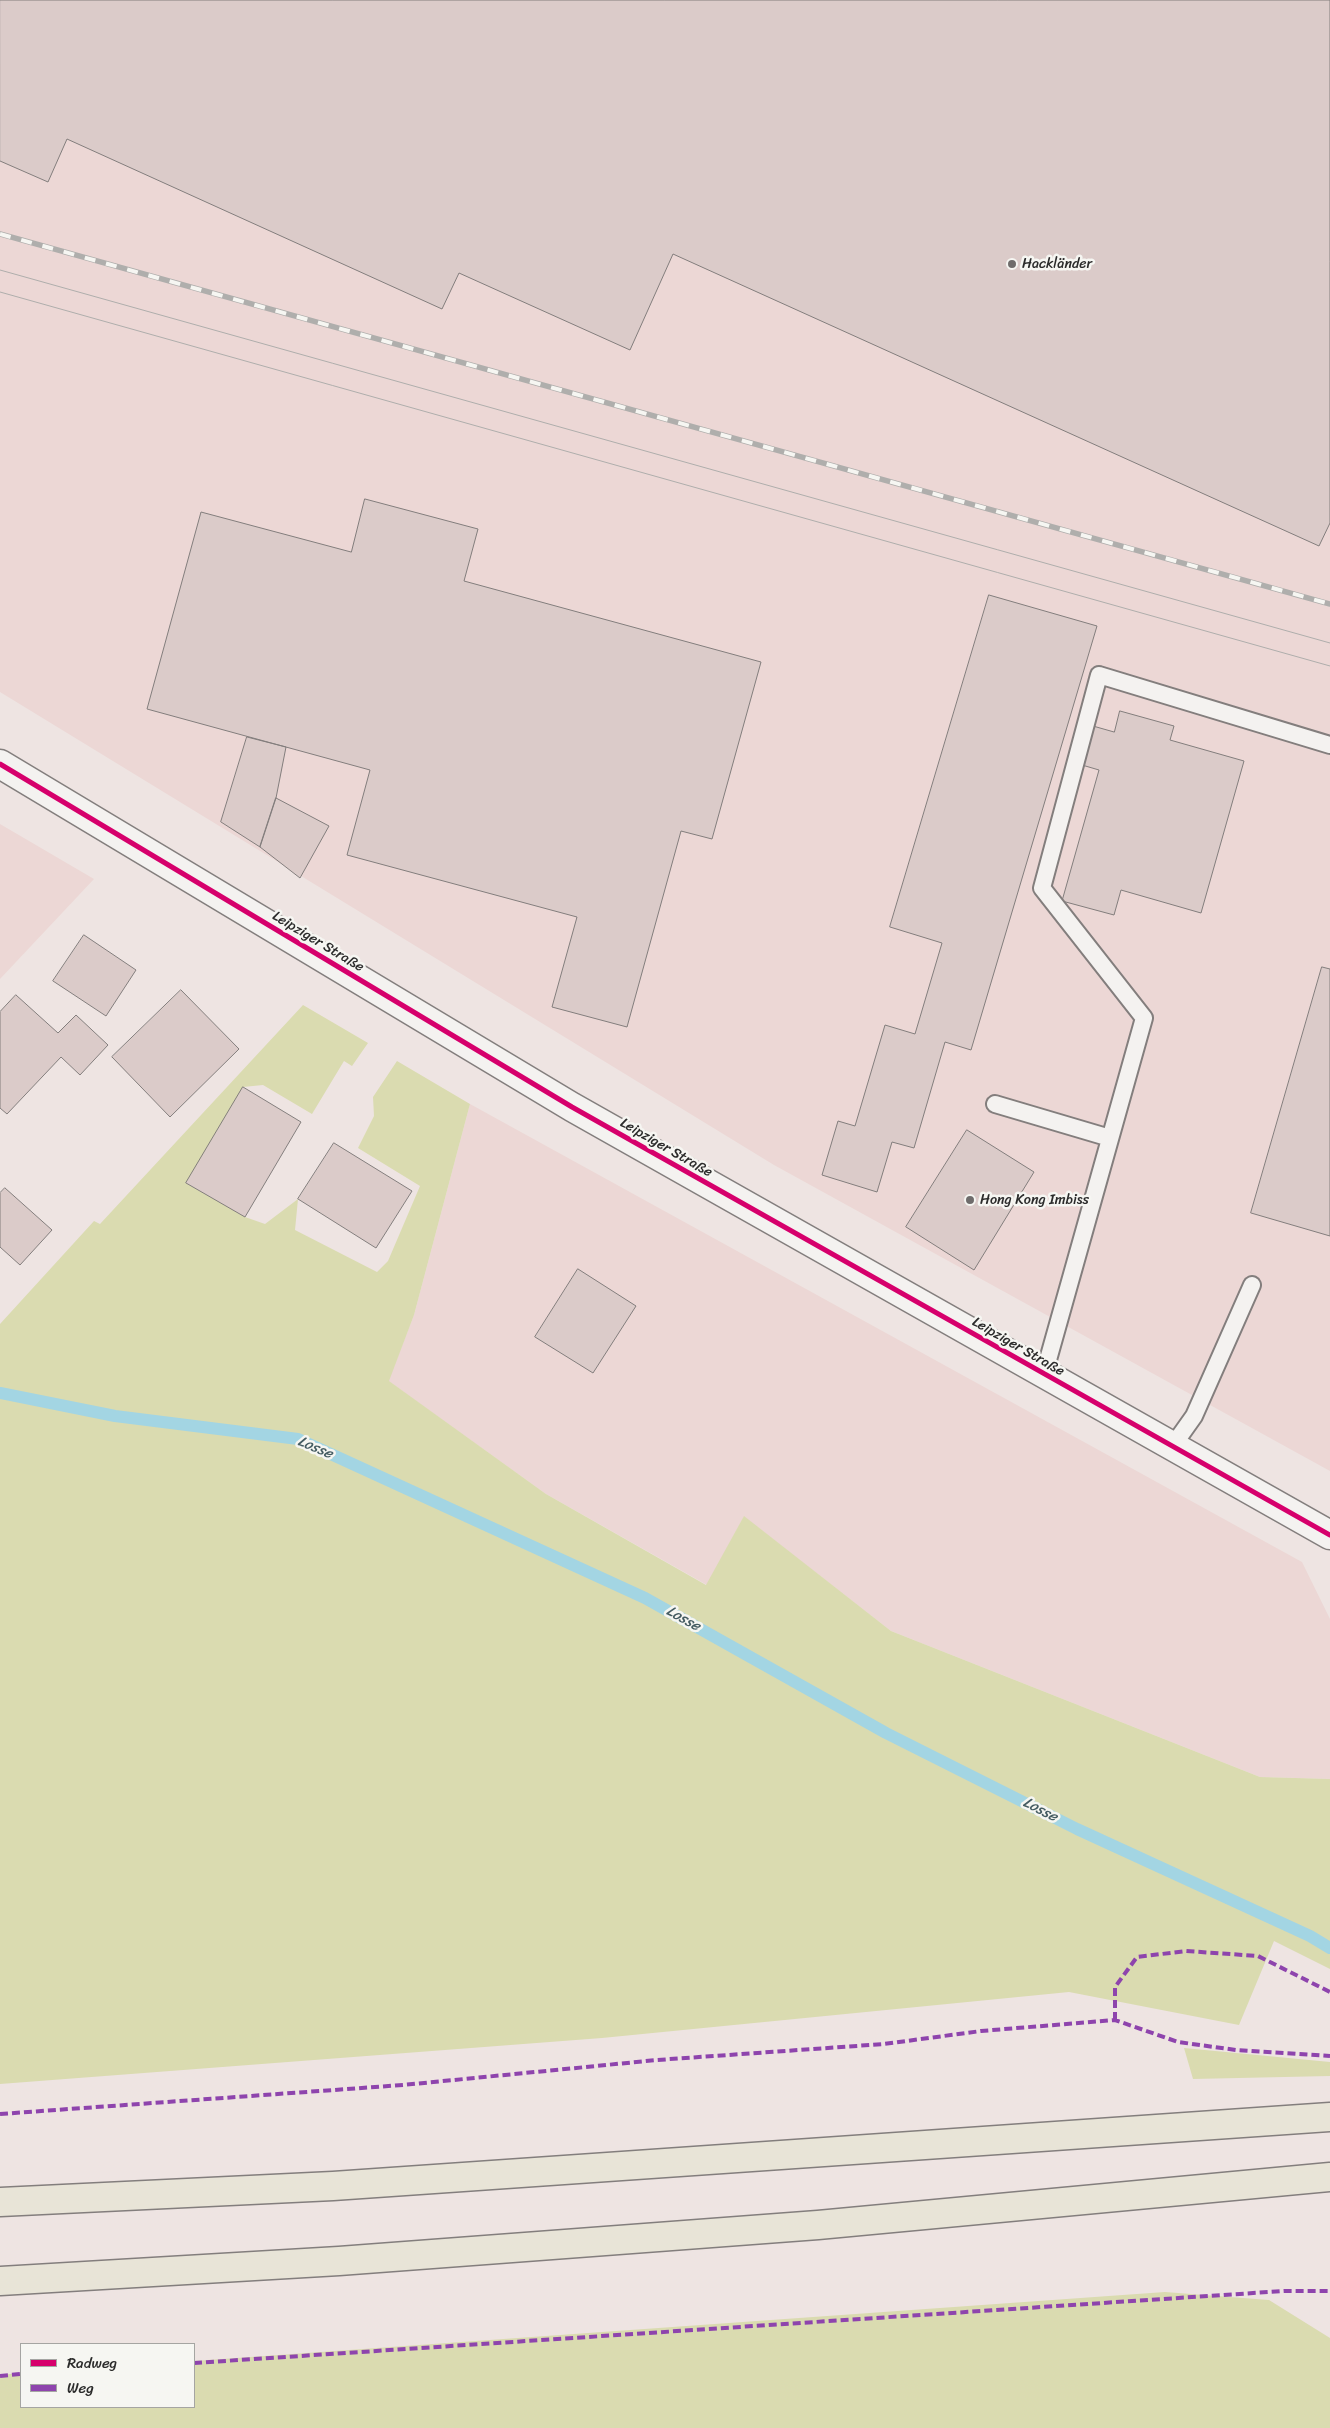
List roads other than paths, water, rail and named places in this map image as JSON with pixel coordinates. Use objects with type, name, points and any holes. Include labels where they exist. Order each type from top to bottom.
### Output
[{"type":"highway","points":[[0,2202],[343,2185],[1330,2117]]},
{"type":"highway","points":[[0,2281],[339,2261],[818,2225],[1330,2177]]},
{"type":"street","name":"Leipziger Straße","points":[[0,764],[572,1107],[1330,1536]]},
{"type":"lane","points":[[1044,1374],[1144,1018],[1042,888],[1100,675],[1330,745]]},
{"type":"lane","points":[[996,1104],[1110,1138]]},
{"type":"lane","points":[[1172,1447],[1194,1416],[1252,1285]]},
{"type":"waterway","name":"Losse","points":[[0,1393],[115,1416],[298,1439],[645,1598],[886,1733],[1077,1829],[1310,1936],[1330,1948]]},
{"type":"tram line","points":[[0,270],[1330,643]]},
{"type":"tram line","points":[[0,292],[1330,666]]},
{"type":"railway","points":[[0,234],[1330,604]]},
{"type":"place","name":"Hackländer","points":[[1012,264]]},
{"type":"place","name":"Hong Kong Imbiss","points":[[970,1200]]}]
